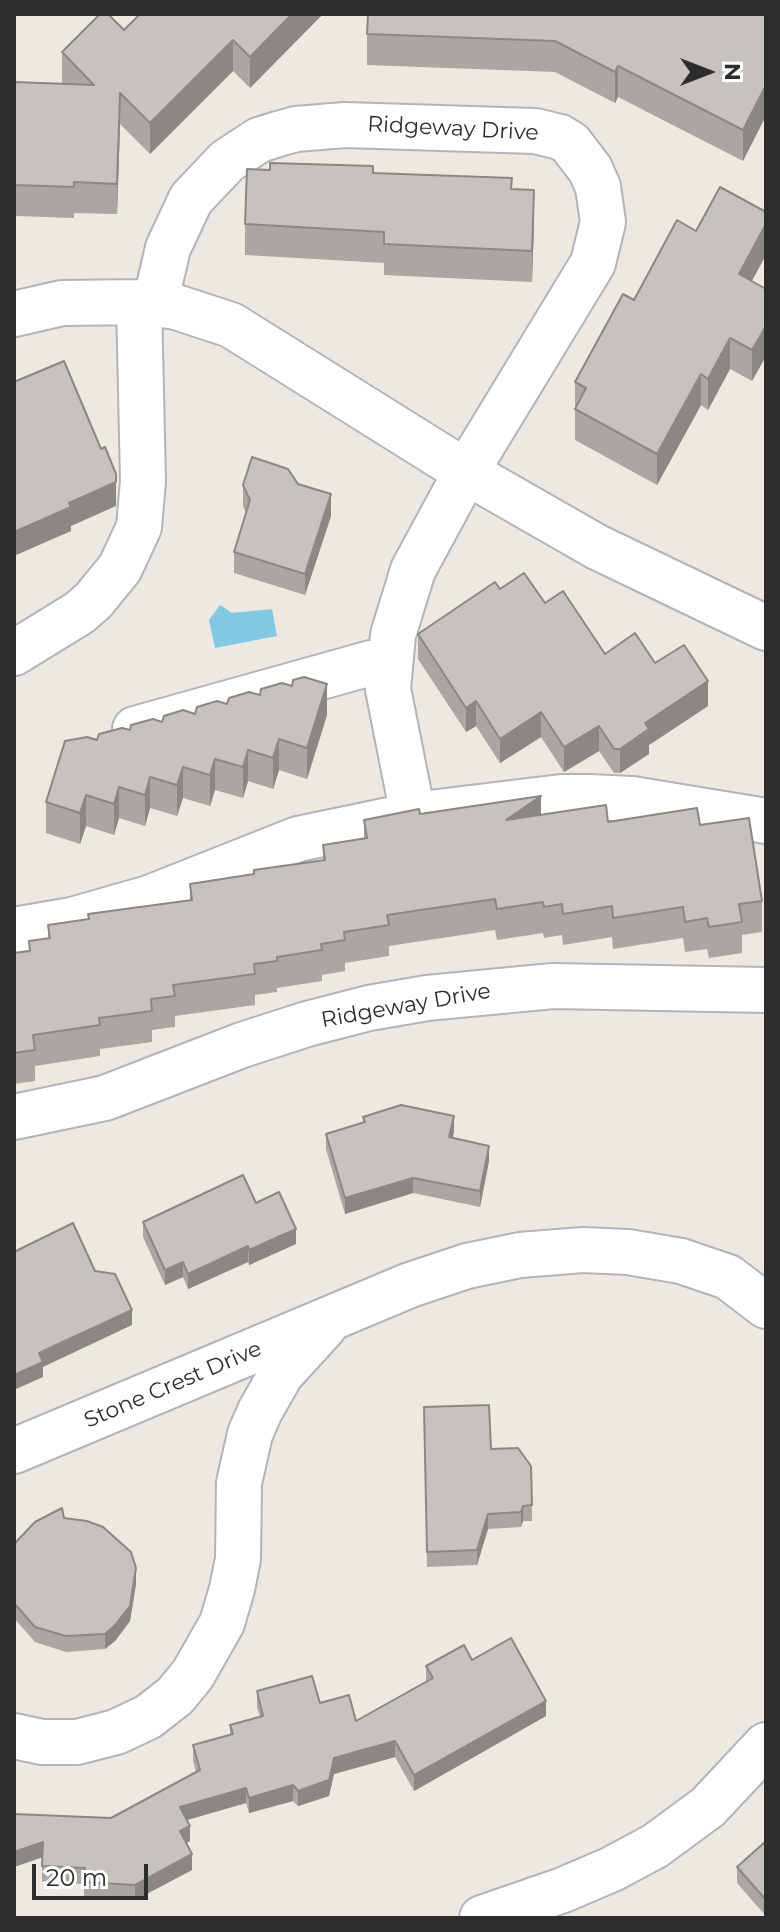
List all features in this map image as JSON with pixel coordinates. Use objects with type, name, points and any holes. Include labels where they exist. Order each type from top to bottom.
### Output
[{"type":"street","name":"Ridgeway Drive","points":[[14,653],[93,601],[120,568],[139,527],[147,303],[191,199],[227,161],[259,140],[296,129],[345,125],[535,131],[560,137],[580,154],[598,187],[603,222],[598,250],[466,472],[413,570],[393,635],[389,662],[391,714],[413,815]]},
{"type":"street","points":[[14,314],[62,303],[95,301],[147,303],[207,315],[254,337],[466,472],[597,547],[766,628]]},
{"type":"street","points":[[97,740],[371,663],[389,662]]},
{"type":"street","points":[[14,930],[72,920],[149,898],[298,839],[413,815],[561,797],[589,797],[632,799],[766,821]]},
{"type":"street","name":"Ridgeway Drive","points":[[14,1117],[116,1095],[242,1045],[307,1024],[369,1008],[427,998],[553,986],[766,990]]},
{"type":"street","name":"Stone Crest Drive","points":[[14,1451],[410,1285],[467,1266],[520,1255],[583,1250],[628,1252],[681,1261],[728,1277],[766,1306]]},
{"type":"street","name":"Stone Crest Drive","points":[[14,1736],[42,1742],[77,1742],[116,1732],[148,1717],[175,1696],[193,1674],[222,1623],[232,1589],[238,1559],[239,1483],[250,1434],[281,1374],[331,1319]]},
{"type":"street","points":[[482,1918],[588,1880],[655,1846],[708,1807],[766,1745]]},
{"type":"water","points":[[220,605],[232,613],[272,609],[277,636],[215,648],[209,620]]},
{"type":"building","points":[[100,14],[108,14],[124,30],[140,14],[292,14],[250,57],[233,40],[150,123],[120,93],[117,184],[74,182],[74,187],[14,185],[14,82],[94,85],[62,52]]},
{"type":"building","points":[[368,14],[766,14],[766,85],[743,130],[618,66],[615,72],[555,41],[367,34]]},
{"type":"building","points":[[270,163],[373,166],[373,173],[512,178],[511,189],[534,190],[532,251],[384,244],[384,232],[245,224],[247,169],[270,170]]},
{"type":"building","points":[[720,187],[766,212],[766,224],[739,274],[766,289],[766,326],[752,350],[730,338],[708,379],[701,374],[657,454],[575,409],[586,388],[575,382],[623,294],[634,300],[677,220],[696,231]]},
{"type":"building","points":[[64,361],[101,449],[105,447],[116,482],[69,503],[71,507],[14,532],[14,382]]},
{"type":"building","points":[[252,457],[288,469],[298,484],[331,494],[305,574],[234,552],[250,500],[243,485]]},
{"type":"building","points":[[524,573],[545,603],[563,591],[605,654],[635,633],[655,663],[684,645],[708,681],[645,723],[649,729],[620,749],[614,749],[599,726],[564,747],[541,712],[500,739],[476,701],[466,708],[418,634],[495,582],[500,589]]},
{"type":"building","points":[[304,677],[327,684],[307,748],[279,739],[273,758],[248,750],[243,767],[215,759],[210,775],[183,767],[177,785],[150,777],[145,795],[119,787],[114,804],[86,795],[80,813],[46,802],[65,741],[87,737],[97,740],[99,734],[122,728],[130,730],[131,725],[153,719],[162,722],[164,716],[183,710],[195,714],[197,707],[217,701],[227,704],[229,698],[249,692],[260,695],[261,689],[282,683],[292,686],[293,680]]},
{"type":"building","points":[[541,796],[506,820],[606,805],[608,822],[697,808],[700,825],[749,818],[762,901],[739,904],[742,922],[709,927],[707,918],[685,922],[683,907],[613,918],[612,906],[563,914],[562,904],[544,907],[543,902],[497,909],[495,899],[387,915],[389,925],[344,932],[345,940],[321,944],[322,950],[254,964],[255,974],[173,985],[175,996],[151,999],[152,1011],[99,1018],[100,1025],[33,1035],[35,1050],[14,1053],[14,953],[30,951],[29,941],[50,938],[48,925],[89,919],[88,914],[192,900],[190,884],[254,874],[254,870],[325,860],[323,845],[367,838],[364,820],[419,809],[420,814]]},
{"type":"building","points":[[401,1105],[454,1116],[449,1137],[489,1146],[480,1191],[413,1178],[345,1198],[326,1134],[365,1122],[363,1117]]},
{"type":"building","points":[[243,1175],[256,1203],[279,1192],[296,1229],[249,1250],[248,1246],[188,1274],[183,1262],[165,1270],[143,1222]]},
{"type":"building","points":[[73,1223],[95,1271],[115,1274],[132,1310],[39,1353],[43,1362],[14,1375],[14,1252]]},
{"type":"building","points":[[489,1405],[491,1449],[518,1448],[531,1466],[532,1505],[523,1506],[521,1512],[488,1514],[477,1550],[427,1552],[424,1407]]},
{"type":"building","points":[[62,1508],[64,1518],[103,1527],[131,1552],[136,1568],[130,1606],[105,1634],[66,1636],[35,1627],[14,1603],[14,1544],[35,1522]]},
{"type":"building","points":[[511,1638],[546,1701],[414,1775],[395,1741],[334,1758],[329,1780],[298,1791],[293,1785],[249,1798],[246,1788],[180,1807],[190,1826],[180,1831],[192,1854],[135,1885],[84,1882],[85,1868],[42,1866],[43,1842],[14,1852],[14,1814],[111,1818],[200,1770],[193,1745],[233,1734],[230,1725],[263,1716],[257,1691],[312,1676],[320,1703],[349,1695],[356,1721],[433,1678],[426,1666],[464,1645],[472,1660]]},
{"type":"building","points":[[766,1841],[766,1900],[737,1867]]}]
